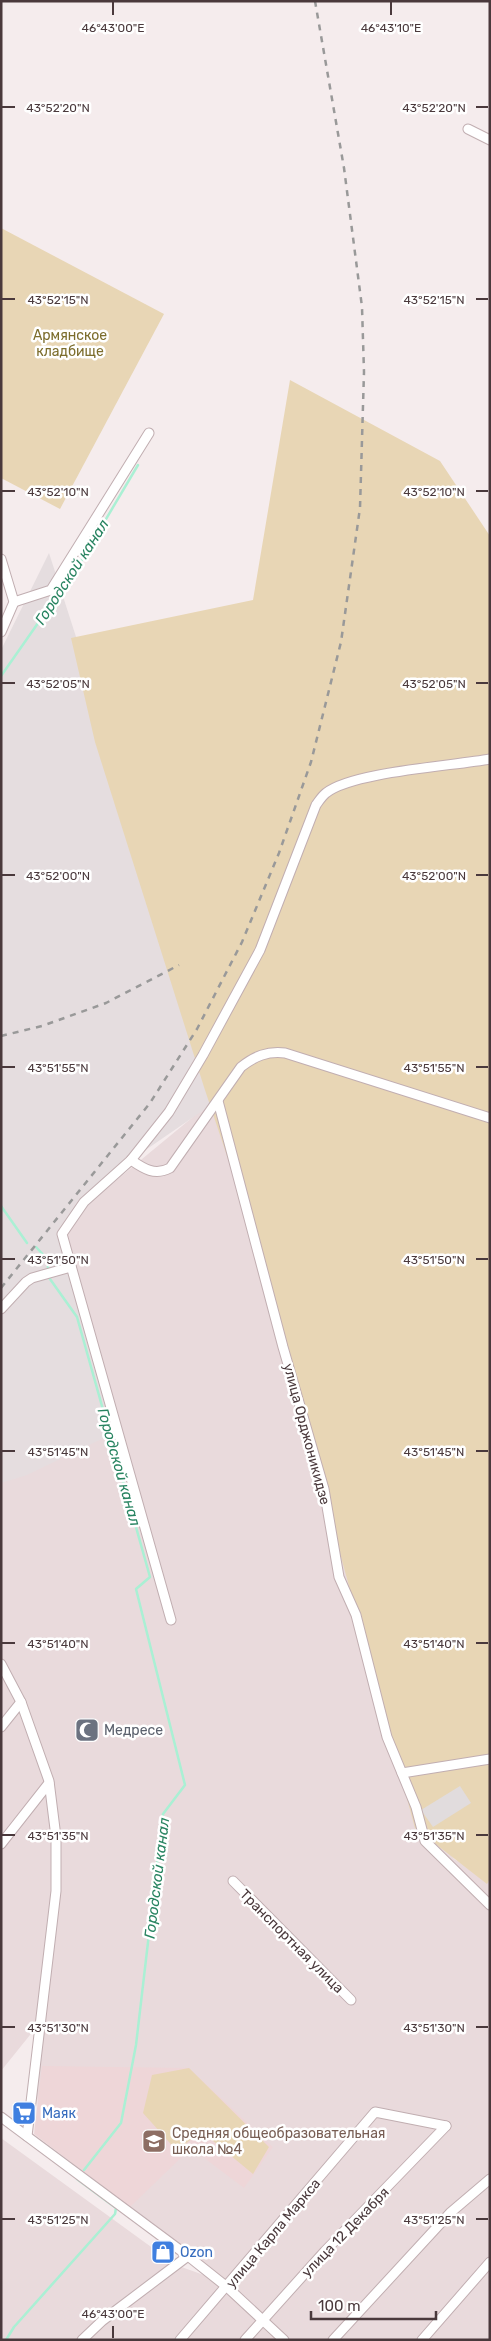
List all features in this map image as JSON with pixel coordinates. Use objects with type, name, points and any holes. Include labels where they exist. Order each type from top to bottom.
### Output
[{"type":"street","points":[[468,129],[490,140]]},
{"type":"street","points":[[14,602],[51,590],[149,433]]},
{"type":"street","points":[[1,558],[14,602],[1,632]]},
{"type":"street","points":[[171,1620],[62,1234],[84,1202],[131,1160],[174,1104],[260,950],[316,805],[325,794],[338,786],[364,778],[490,759]]},
{"type":"street","points":[[131,1160],[145,1170],[154,1172],[170,1168],[242,1068],[252,1059],[274,1052],[294,1056],[490,1118]]},
{"type":"street","name":"улица Орджоникидзе","points":[[218,1101],[283,1347],[324,1489],[339,1576],[356,1615],[388,1737],[416,1807],[425,1841],[490,1905]]},
{"type":"street","points":[[1,1309],[32,1278],[71,1267]]},
{"type":"street","points":[[1,1664],[21,1702],[49,1783],[56,1837],[56,1891],[27,2136]]},
{"type":"street","points":[[1,1727],[21,1702]]},
{"type":"street","points":[[402,1773],[490,1759]]},
{"type":"street","points":[[1,1844],[49,1783]]},
{"type":"street","name":"Транспортная улица","points":[[233,1882],[351,2000]]},
{"type":"street","name":"улица Карла Маркса","points":[[180,2340],[375,2112],[446,2126]]},
{"type":"street","points":[[1,2117],[188,2256],[227,2287],[284,2340]]},
{"type":"street","name":"улица 12 Декабря","points":[[245,2340],[325,2252],[446,2126]]},
{"type":"street","points":[[333,2340],[450,2212],[490,2178]]},
{"type":"street","points":[[82,2340],[102,2321],[188,2256]]},
{"type":"street","points":[[422,2340],[490,2262]]},
{"type":"shaded area","points":[[49,553],[224,1096],[131,1160],[62,1234],[116,1432],[27,1475],[1,1483],[1,650]]},
{"type":"shaded area","points":[[222,1093],[413,1795],[454,1859],[490,1881],[490,2340],[1,2340],[1,2138],[176,2265],[212,2278],[40,2130],[34,2061],[38,2025],[1,2071],[1,1482],[56,1230]]},
{"type":"shaded area","points":[[460,1786],[471,1803],[433,1827],[421,1810]]},
{"type":"shaded area","name":"Средняя общеобразовательная школа №4","points":[[42,2066],[189,2068],[273,2147],[244,2188],[191,2148],[130,2207],[34,2134]]},
{"type":"green space","name":"Армянское кладбище","points":[[1,228],[164,314],[60,509],[1,478]]},
{"type":"green space","points":[[290,380],[440,461],[490,536],[490,1879],[487,1884],[415,1828],[253,1234],[204,1087],[95,742],[71,638],[253,600]]},
{"type":"green space","points":[[189,2068],[269,2147],[253,2174],[201,2131],[177,2151],[143,2113],[152,2075]]},
{"type":"waterway","name":"Городской канал","points":[[1,676],[80,563],[138,465]]},
{"type":"waterway","name":"Городской канал","points":[[1,1206],[27,1243]]},
{"type":"waterway","name":"Городской канал","points":[[36,1247],[48,1260],[48,1271]]},
{"type":"waterway","name":"Городской канал","points":[[50,1279],[77,1317],[150,1577],[136,1589],[185,1785],[163,1814],[136,2045],[121,2123],[84,2170]]},
{"type":"waterway","points":[[6,2340],[14,2327],[115,2214],[116,2208],[77,2179]]},
{"type":"railway","points":[[1,1288],[150,1103],[197,1029],[242,942],[279,853],[311,762],[341,642],[360,508],[364,372],[362,307],[344,168],[315,1]]},
{"type":"railway","points":[[1,1036],[42,1026],[106,1003],[179,965]]},
{"type":"place","name":"Медресе","points":[[87,1730]]},
{"type":"place","name":"Маяк","points":[[24,2113]]},
{"type":"place","name":"Средняя общеобразовательная школа №4","points":[[154,2141]]},
{"type":"place","name":"Ozon","points":[[163,2252]]}]
